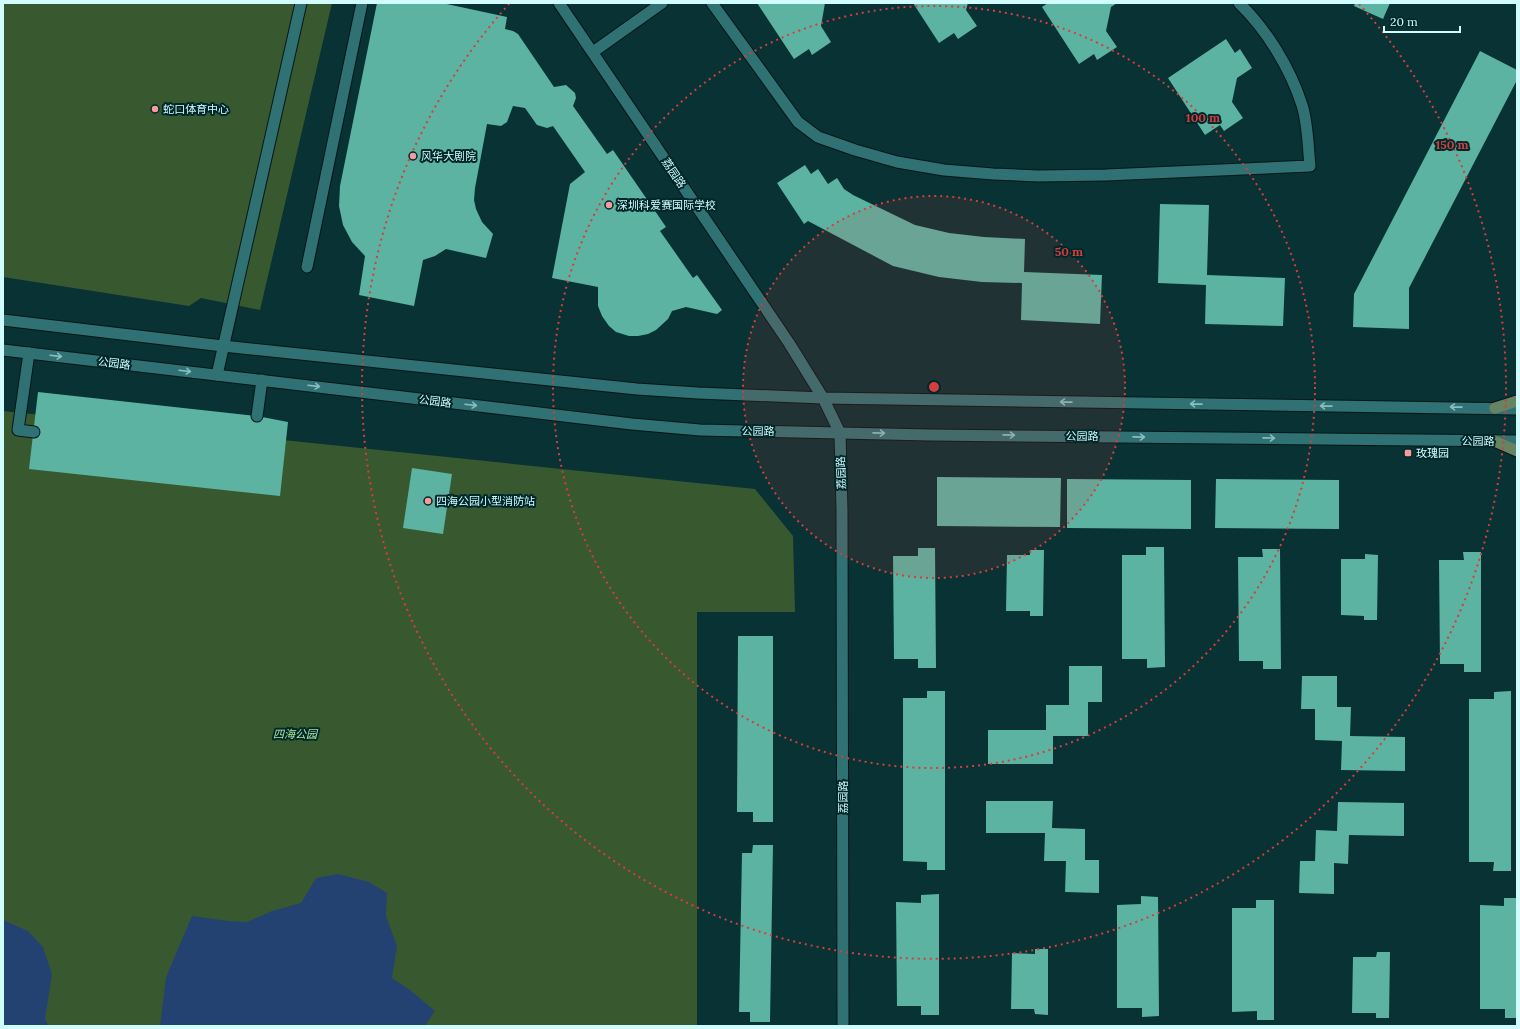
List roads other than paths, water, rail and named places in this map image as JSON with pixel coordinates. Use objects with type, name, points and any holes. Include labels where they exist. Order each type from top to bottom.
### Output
[{"type":"main road","points":[[1495,408],[1517,401]]},
{"type":"main road","points":[[1494,441],[1517,451]]},
{"type":"street","points":[[217,375],[301,3]]},
{"type":"street","points":[[307,268],[362,3]]},
{"type":"street","name":"荔园路","points":[[559,3],[789,343],[823,398],[840,432],[842,511],[843,1026]]},
{"type":"street","points":[[593,52],[662,3]]},
{"type":"street","points":[[712,3],[798,122],[818,137],[855,150],[897,162],[944,170],[1038,176],[1106,175],[1310,166],[1307,133],[1302,105],[1289,72],[1272,43],[1251,14],[1239,3]]},
{"type":"street","points":[[3,320],[223,346],[706,394],[823,398],[1517,409]]},
{"type":"street","name":"公园路","points":[[3,350],[700,430],[1517,441]]},
{"type":"street","points":[[29,353],[18,430],[34,432]]},
{"type":"street","points":[[257,416],[262,380]]},
{"type":"water","points":[[338,874],[369,882],[387,893],[386,916],[397,946],[392,978],[410,990],[435,1011],[425,1026],[160,1026],[166,977],[192,916],[247,922],[272,911],[301,903],[316,878]]},
{"type":"water","points":[[3,920],[28,931],[43,947],[52,974],[45,1019],[49,1026],[3,1026]]},
{"type":"place","name":"蛇口体育中心","points":[[155,109]]},
{"type":"place","name":"风华大剧院","points":[[413,156]]},
{"type":"place","name":"深圳科爱赛国际学校","points":[[609,205]]},
{"type":"place","name":"玫瑰园","points":[[1408,453]]},
{"type":"place","name":"四海公园小型消防站","points":[[428,501]]},
{"type":"park label","name":"四海公园","points":[[295,734]]}]
